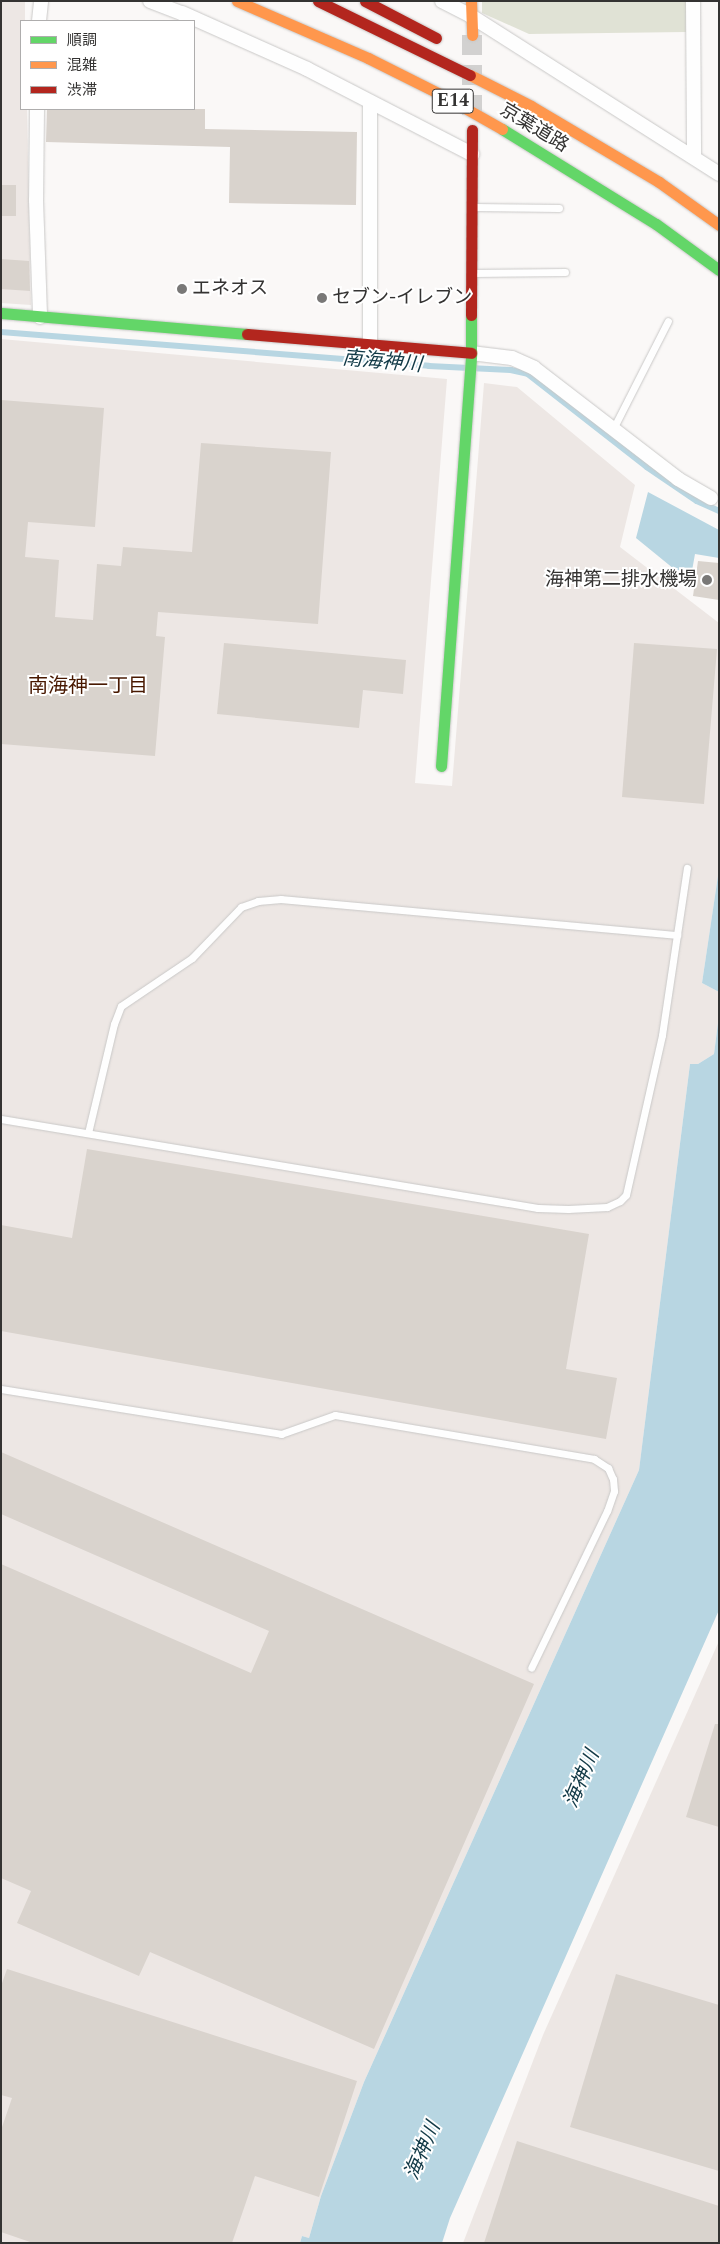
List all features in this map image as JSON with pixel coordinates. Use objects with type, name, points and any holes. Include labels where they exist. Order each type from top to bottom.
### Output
[{"type":"main road","name":"京葉道路","points":[[237,1],[368,58],[442,95],[520,139],[656,224],[719,270]]},
{"type":"main road","name":"京葉道路","points":[[318,1],[410,44],[508,94],[660,182],[719,225]]},
{"type":"main road","points":[[365,1],[446,43]]},
{"type":"main road","points":[[470,1],[472,35]]},
{"type":"main road","points":[[441,766],[471,353],[472,130]]},
{"type":"main road","points":[[626,148],[660,182]]},
{"type":"main road","points":[[1,313],[471,353]]},
{"type":"street","points":[[40,20],[41,1]]},
{"type":"street","points":[[150,1],[195,20]]},
{"type":"street","points":[[442,1],[470,16],[719,174]]},
{"type":"street","points":[[693,1],[694,157]]},
{"type":"street","points":[[195,20],[242,40],[472,154]]},
{"type":"street","points":[[370,102],[370,344]]},
{"type":"street","points":[[37,110],[36,200],[40,317]]},
{"type":"street","points":[[471,353],[512,358],[534,368],[678,479],[711,498]]},
{"type":"lane","points":[[472,207],[559,208]]},
{"type":"lane","points":[[472,273],[565,272]]},
{"type":"lane","points":[[613,429],[668,321]]},
{"type":"lane","points":[[1,1119],[538,1208],[608,1207],[620,1201],[626,1194],[662,1036],[687,868]]},
{"type":"lane","points":[[88,1134],[114,1024],[122,1006],[192,958],[241,906],[258,901],[281,899],[677,935]]},
{"type":"lane","points":[[1,1388],[281,1434],[335,1415],[594,1459],[608,1468],[614,1479],[614,1491],[607,1511],[531,1668]]},
{"type":"shaded area","points":[[1,1],[25,1],[25,20],[20,20],[20,110],[27,110],[31,305],[1,303]]},
{"type":"shaded area","points":[[482,1],[686,1],[686,32],[529,34],[482,13]]},
{"type":"shaded area","points":[[1,339],[447,379],[415,783],[452,786],[484,383],[517,387],[635,485],[620,547],[719,623],[719,869],[702,983],[719,992],[719,1015],[714,1054],[698,1064],[690,1064],[639,1470],[364,2082],[321,2196],[309,2238],[302,2236],[300,2243],[1,2243]]},
{"type":"shaded area","points":[[719,1641],[719,2243],[463,2243],[543,2035]]},
{"type":"water","points":[[648,492],[719,530],[719,558],[695,554],[690,582],[636,538]]},
{"type":"water","points":[[719,869],[719,992],[702,983]]},
{"type":"water","name":"海神川","points":[[719,1015],[719,1610],[450,2218],[442,2243],[300,2243],[302,2236],[309,2238],[321,2196],[364,2082],[639,1470],[690,1064],[698,1064],[714,1054]]},
{"type":"building","points":[[205,109],[205,129],[357,132],[356,205],[229,203],[230,147],[46,142],[47,110]]},
{"type":"building","points":[[1,185],[16,185],[16,216],[1,216]]},
{"type":"building","points":[[1,259],[29,261],[30,291],[1,289]]},
{"type":"building","points":[[1,400],[104,408],[95,527],[28,522],[25,557],[59,560],[55,617],[93,620],[97,564],[121,566],[123,547],[192,552],[201,443],[331,452],[318,624],[158,612],[156,636],[165,637],[155,756],[1,744]]},
{"type":"building","name":"海神第二排水機場","points":[[698,561],[719,563],[719,600],[693,596]]},
{"type":"building","points":[[224,643],[406,660],[403,694],[363,690],[359,728],[217,714]]},
{"type":"building","points":[[634,643],[717,649],[704,804],[622,797]]},
{"type":"building","points":[[87,1149],[589,1234],[566,1369],[617,1378],[606,1439],[1,1331],[1,1225],[72,1238]]},
{"type":"building","points":[[1,1452],[534,1684],[374,2049],[150,1952],[139,1976],[17,1923],[31,1891],[1,1878],[1,1564],[251,1673],[269,1631],[1,1514]]},
{"type":"building","points":[[715,1724],[719,1724],[719,1827],[686,1817]]},
{"type":"building","points":[[7,1969],[357,2081],[319,2197],[255,2176],[232,2243],[33,2243],[1,2232],[1,2130],[12,2098],[1,2095],[1,1986]]},
{"type":"building","points":[[616,1974],[719,2005],[719,2171],[570,2127]]},
{"type":"building","points":[[517,2141],[719,2206],[719,2243],[484,2243]]},
{"type":"waterway","name":"南海神川","points":[[1,332],[429,366],[511,370],[528,374],[647,467],[697,501],[719,511]]},
{"type":"tunnel","points":[[472,35],[472,125]]},
{"type":"traffic: fast","points":[[502,129],[656,224],[719,270]]},
{"type":"traffic: fast","points":[[1,313],[247,334]]},
{"type":"traffic: fast","points":[[441,766],[471,353],[471,315]]},
{"type":"traffic: slow","points":[[237,1],[368,58],[442,95],[502,129]]},
{"type":"traffic: slow","points":[[471,1],[472,35]]},
{"type":"traffic: slow","points":[[470,75],[531,106],[659,182],[719,225]]},
{"type":"traffic: jam","points":[[318,1],[470,75]]},
{"type":"traffic: jam","points":[[365,1],[436,38]]},
{"type":"traffic: jam","points":[[471,315],[472,130]]},
{"type":"traffic: jam","points":[[247,334],[471,353]]},
{"type":"place","name":"エネオス","points":[[182,289]]},
{"type":"place","name":"セブン-イレブン","points":[[322,298]]},
{"type":"place","name":"海神第二排水機場","points":[[707,580]]},
{"type":"district","name":"南海神一丁目","points":[[88,686]]}]
